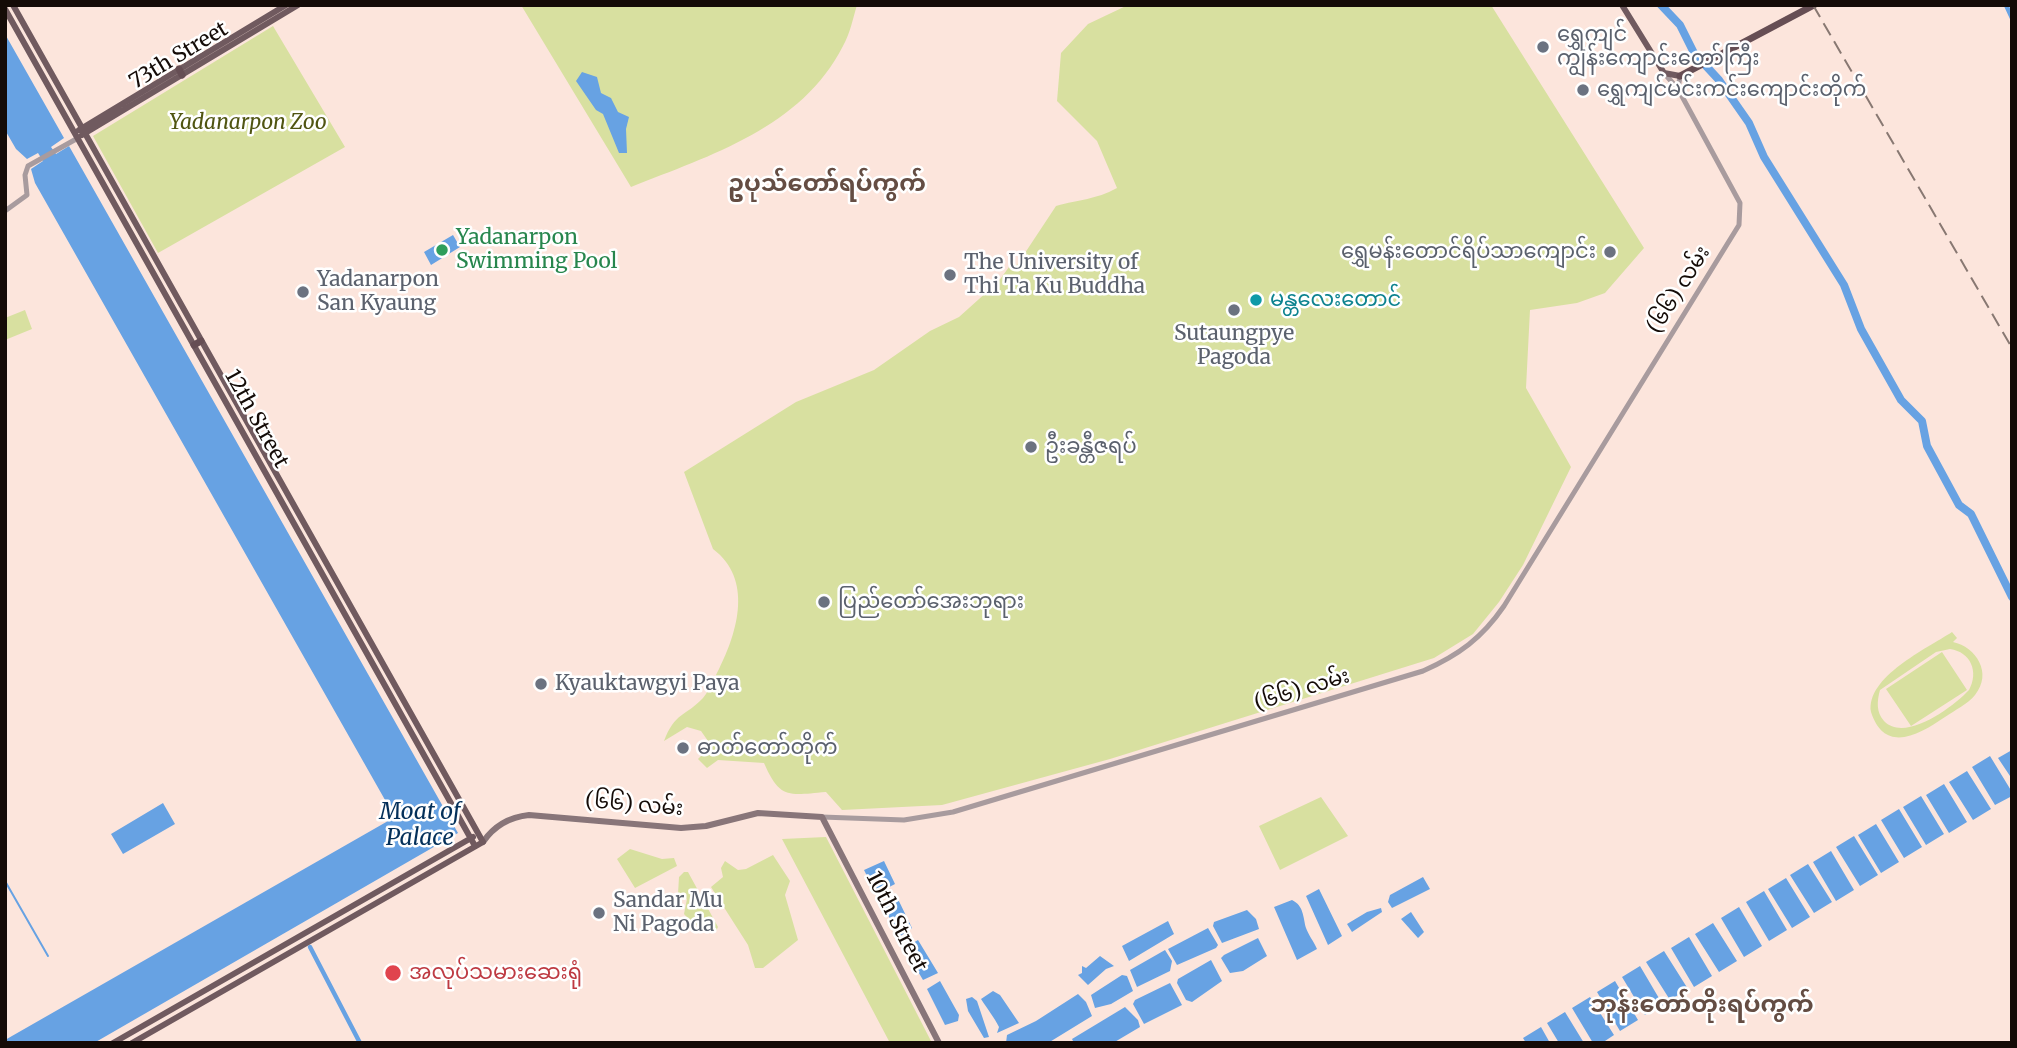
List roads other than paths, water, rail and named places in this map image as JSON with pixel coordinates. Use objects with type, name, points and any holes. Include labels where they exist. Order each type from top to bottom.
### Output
[{"type":"highway","points":[[1679,76],[1804,5]]},
{"type":"highway","points":[[1723,51],[1732,50],[1814,5]]},
{"type":"main road","name":"12th Street","points":[[13,5],[475,846]]},
{"type":"main road","name":"73th Street","points":[[180,72],[286,5]]},
{"type":"main road","name":"73th Street","points":[[73,138],[180,72],[298,5]]},
{"type":"main road","points":[[1622,5],[1664,73],[1679,76]]},
{"type":"main road","name":"12th Street","points":[[5,9],[73,138],[198,343],[483,842]]},
{"type":"main road","name":"(၆၆) လမ်း","points":[[113,1043],[478,834],[490,832],[513,818],[529,815],[681,828],[706,826],[758,813],[822,817]]},
{"type":"main road","name":"10th Street","points":[[822,817],[939,1043]]},
{"type":"main road","name":"(၆၆) လမ်း","points":[[132,1043],[483,842],[490,832]]},
{"type":"street","name":"(၆၆) လမ်း","points":[[822,817],[904,820],[953,812],[1423,671],[1470,646],[1489,627],[1504,606],[1739,225],[1740,203],[1678,89],[1664,73]]},
{"type":"street","points":[[1678,89],[1679,76]]},
{"type":"street","points":[[5,211],[26,196],[25,174],[28,166],[73,138]]},
{"type":"water","name":"Moat of Palace","points":[[5,34],[64,138],[51,147],[56,154],[69,146],[458,833],[94,1043],[5,1043],[5,1040],[388,821],[393,814],[35,183],[31,169],[43,161],[38,153],[27,159],[16,149],[5,130]]},
{"type":"water","points":[[582,72],[597,77],[601,93],[611,98],[618,112],[629,117],[626,129],[627,153],[619,153],[603,114],[596,110],[576,81]]},
{"type":"water","name":"Yadanarpon Swimming Pool","points":[[453,235],[460,247],[431,265],[424,252]]},
{"type":"water","points":[[2012,750],[2012,779],[1998,758]]},
{"type":"water","points":[[1990,756],[2012,792],[2012,796],[1995,805],[1972,767]]},
{"type":"water","points":[[1967,771],[1991,809],[1973,820],[1949,782]]},
{"type":"water","points":[[1944,784],[1967,822],[1949,833],[1926,795]]},
{"type":"water","points":[[1921,796],[1944,834],[1926,845],[1903,807]]},
{"type":"water","points":[[163,803],[175,824],[123,854],[111,834]]},
{"type":"water","points":[[1899,809],[1922,847],[1904,858],[1881,820]]},
{"type":"water","points":[[1876,824],[1899,862],[1881,873],[1858,835]]},
{"type":"water","points":[[1854,836],[1878,875],[1860,886],[1836,847]]},
{"type":"water","points":[[1831,851],[1854,890],[1836,901],[1813,862]]},
{"type":"water","points":[[884,861],[895,884],[876,894],[864,870]]},
{"type":"water","points":[[1808,864],[1832,902],[1814,913],[1790,875]]},
{"type":"water","points":[[1423,877],[1430,889],[1392,908],[1388,902],[1390,895]]},
{"type":"water","points":[[1786,878],[1810,917],[1792,928],[1768,889]]},
{"type":"water","points":[[1319,889],[1342,936],[1328,945],[1306,896]]},
{"type":"water","points":[[1764,891],[1787,930],[1769,941],[1746,902]]},
{"type":"water","points":[[896,895],[912,928],[899,937],[883,905]]},
{"type":"water","points":[[1292,900],[1301,909],[1307,930],[1317,949],[1297,960],[1274,907]]},
{"type":"water","points":[[1739,907],[1762,946],[1744,957],[1721,918]]},
{"type":"water","points":[[1381,908],[1382,912],[1352,932],[1347,924],[1367,912]]},
{"type":"water","points":[[1247,910],[1256,919],[1259,929],[1222,943],[1213,926],[1214,922]]},
{"type":"water","points":[[1411,912],[1424,932],[1418,938],[1401,919]]},
{"type":"water","points":[[1168,921],[1174,934],[1129,961],[1122,946]]},
{"type":"water","points":[[1713,923],[1737,961],[1719,972],[1695,934]]},
{"type":"water","points":[[1208,928],[1218,945],[1216,948],[1177,965],[1168,949]]},
{"type":"water","points":[[1689,937],[1712,976],[1694,987],[1671,948]]},
{"type":"water","points":[[1258,938],[1267,956],[1243,971],[1230,973],[1221,958]]},
{"type":"water","points":[[918,940],[938,973],[923,980],[904,948]]},
{"type":"water","points":[[1165,950],[1172,961],[1170,971],[1137,987],[1130,970]]},
{"type":"water","points":[[1664,951],[1688,989],[1670,1000],[1646,962]]},
{"type":"water","points":[[1100,956],[1114,966],[1106,969],[1088,985],[1078,975],[1082,973],[1082,966],[1086,968]]},
{"type":"water","points":[[1211,960],[1222,981],[1192,1002],[1186,1000],[1177,983],[1178,979]]},
{"type":"water","points":[[1640,966],[1663,1005],[1645,1015],[1622,977]]},
{"type":"water","points":[[1122,975],[1127,976],[1133,991],[1111,1004],[1095,1008],[1091,995]]},
{"type":"water","points":[[940,981],[959,1015],[958,1021],[945,1025],[927,989]]},
{"type":"water","points":[[1615,981],[1638,1020],[1620,1031],[1597,992]]},
{"type":"water","points":[[1170,983],[1182,1005],[1144,1024],[1133,1004],[1135,1000]]},
{"type":"water","points":[[993,991],[1000,995],[1019,1023],[997,1033],[999,1027],[981,999]]},
{"type":"water","points":[[1078,994],[1086,1002],[1092,1016],[1048,1043],[1006,1043],[1007,1035],[1036,1021]]},
{"type":"water","points":[[972,997],[977,1001],[989,1037],[984,1038],[968,1011],[966,999]]},
{"type":"water","points":[[1590,997],[1614,1035],[1602,1043],[1593,1043],[1572,1008]]},
{"type":"water","points":[[1125,1007],[1138,1020],[1140,1027],[1113,1043],[1074,1043],[1072,1039]]},
{"type":"water","points":[[1565,1012],[1584,1043],[1559,1043],[1547,1023]]},
{"type":"water","points":[[1541,1027],[1550,1043],[1526,1043],[1523,1038]]},
{"type":"waterway","points":[[1661,5],[1680,25],[1694,53],[1719,80],[1749,123],[1764,157],[1844,285],[1861,329],[1901,400],[1922,421],[1927,446],[1959,505],[1971,514],[2012,597]]},
{"type":"waterway","points":[[2006,5],[2012,18]]},
{"type":"waterway","points":[[5,881],[48,956]]},
{"type":"waterway","points":[[310,947],[360,1043]]},
{"type":"railway","points":[[1813,5],[2012,348]]},
{"type":"place","name":"ရွှေကျင် ကျွန်းကျောင်းတော်ကြီး","points":[[1543,47]]},
{"type":"place","name":"ရွှေကျင်မင်းကင်းကျောင်းတိုက်","points":[[1583,90]]},
{"type":"place","name":"Yadanarpon Swimming Pool","points":[[442,250]]},
{"type":"place","name":"ရွှေမန်းတောင်ရိပ်သာကျောင်း","points":[[1610,252]]},
{"type":"place","name":"The University of Thi Ta Ku Buddha","points":[[950,275]]},
{"type":"place","name":"Yadanarpon San Kyaung","points":[[303,292]]},
{"type":"place","name":"မန္တလေးတောင်","points":[[1256,300]]},
{"type":"place","name":"Sutaungpye Pagoda","points":[[1234,310]]},
{"type":"place","name":"ဦးခန္တီဇရပ်","points":[[1031,447]]},
{"type":"place","name":"ပြည်တော်အေးဘုရား","points":[[824,602]]},
{"type":"place","name":"Kyauktawgyi Paya","points":[[541,684]]},
{"type":"place","name":"ဓာတ်တော်တိုက်","points":[[683,748]]},
{"type":"place","name":"Sandar Mu Ni Pagoda","points":[[599,913]]},
{"type":"place","name":"အလုပ်သမားဆေးရုံ","points":[[393,973]]},
{"type":"district","name":"ဥပုသ်တော်ရပ်ကွက်","points":[[827,184]]},
{"type":"district","name":"ဘုန်းတော်တိုးရပ်ကွက်","points":[[1702,1005]]},
{"type":"park label","name":"Yadanarpon Zoo","points":[[248,123]]}]
